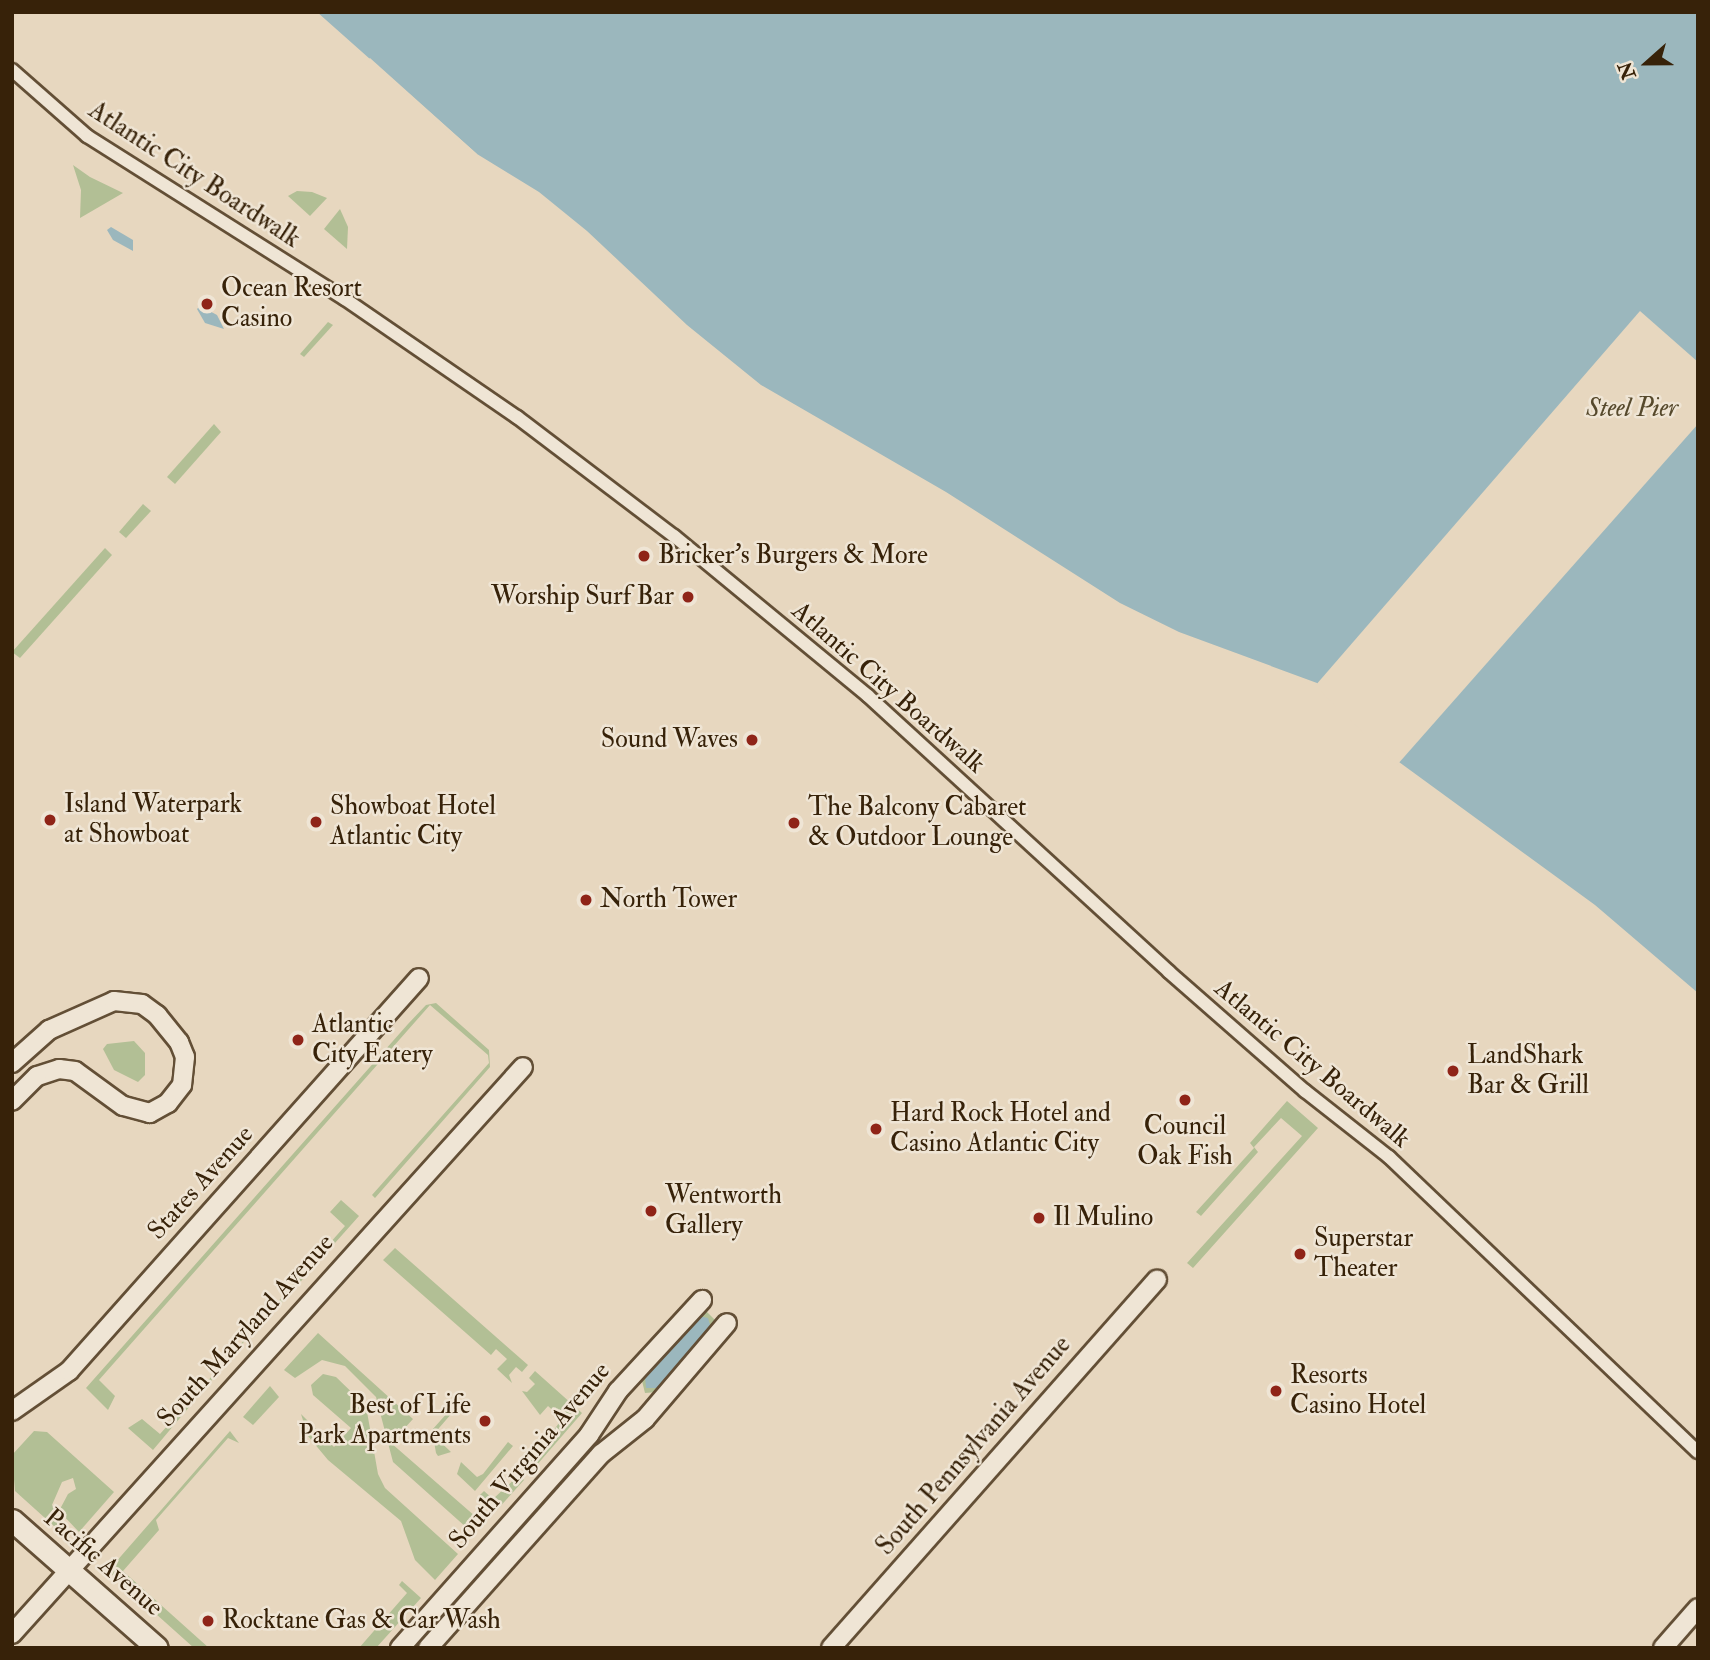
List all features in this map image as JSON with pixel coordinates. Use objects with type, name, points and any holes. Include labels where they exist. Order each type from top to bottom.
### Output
[{"type":"street","name":"Atlantic City Boardwalk","points":[[12,71],[87,136],[345,299],[517,418],[674,536],[868,696],[1184,985],[1388,1157],[1698,1452]]},
{"type":"street","name":"States Avenue","points":[[12,1411],[69,1371],[419,978]]},
{"type":"street","points":[[12,1063],[49,1030],[114,1001],[142,1004],[157,1015],[179,1042],[185,1057],[181,1085],[168,1102],[150,1113],[123,1106],[75,1071],[59,1069],[37,1076],[12,1101]]},
{"type":"street","name":"South Maryland Avenue","points":[[12,1633],[523,1067]]},
{"type":"street","name":"South Pennsylvania Avenue","points":[[831,1648],[1157,1280]]},
{"type":"street","name":"South Virginia Avenue","points":[[400,1648],[589,1435],[618,1391],[702,1300]]},
{"type":"street","name":"South Virginia Avenue","points":[[428,1648],[601,1454],[645,1419],[727,1323]]},
{"type":"street","name":"Pacific Avenue","points":[[12,1520],[157,1648]]},
{"type":"street","points":[[1663,1648],[1698,1608]]},
{"type":"green space","points":[[73,165],[90,177],[123,193],[80,218],[81,190]]},
{"type":"green space","points":[[297,191],[312,192],[327,198],[310,216],[288,196]]},
{"type":"green space","points":[[340,209],[348,227],[347,249],[324,229]]},
{"type":"green space","points":[[328,322],[333,325],[304,357],[300,354]]},
{"type":"green space","points":[[214,424],[221,432],[175,484],[167,477]]},
{"type":"green space","points":[[143,504],[151,511],[126,538],[119,532]]},
{"type":"green space","points":[[105,548],[112,555],[20,658],[12,652]]},
{"type":"green space","points":[[436,1003],[489,1050],[490,1067],[375,1198],[372,1195],[489,1063],[488,1055],[430,1005],[99,1380],[115,1396],[108,1410],[86,1388],[408,1024],[426,1005]]},
{"type":"green space","points":[[134,1041],[145,1053],[145,1075],[138,1082],[114,1070],[103,1049],[107,1044]]},
{"type":"green space","points":[[1287,1101],[1318,1128],[1193,1268],[1187,1263],[1302,1136],[1281,1118],[1254,1147],[1258,1152],[1201,1216],[1196,1212],[1254,1148],[1250,1143]]},
{"type":"green space","points":[[341,1200],[359,1216],[270,1316],[267,1314],[345,1226],[330,1212]]},
{"type":"green space","points":[[395,1248],[528,1365],[522,1372],[516,1367],[509,1375],[512,1383],[497,1369],[507,1359],[496,1349],[491,1355],[383,1260]]},
{"type":"green space","points":[[701,1306],[719,1324],[657,1392],[645,1393],[641,1377]]},
{"type":"green space","points":[[264,1318],[153,1450],[128,1428],[142,1419],[160,1434]]},
{"type":"green space","points":[[318,1333],[413,1419],[391,1443],[476,1517],[467,1528],[393,1462],[376,1397],[345,1366],[322,1360],[295,1378],[284,1370]]},
{"type":"green space","points":[[535,1371],[582,1413],[529,1474],[524,1470],[562,1419],[548,1406],[540,1415],[522,1391],[527,1392],[535,1384],[529,1378]]},
{"type":"green space","points":[[323,1374],[336,1377],[366,1406],[378,1474],[385,1488],[458,1554],[435,1580],[415,1560],[401,1521],[328,1460],[308,1436],[301,1414],[334,1447],[351,1428],[313,1395],[311,1385]]},
{"type":"green space","points":[[270,1386],[279,1397],[253,1425],[243,1417]]},
{"type":"green space","points":[[449,1411],[452,1413],[433,1435],[451,1452],[438,1456],[436,1453],[432,1430]]},
{"type":"green space","points":[[34,1431],[47,1432],[114,1492],[79,1532],[59,1511],[68,1494],[76,1489],[73,1478],[62,1482],[52,1505],[66,1527],[65,1536],[15,1491],[12,1455]]},
{"type":"green space","points":[[230,1431],[239,1443],[228,1438],[156,1520],[159,1530],[123,1571],[209,1648],[194,1648],[108,1571]]},
{"type":"green space","points":[[508,1442],[513,1446],[475,1491],[457,1474],[461,1462],[477,1477],[483,1474]]},
{"type":"green space","points":[[519,1475],[524,1480],[497,1510],[480,1495],[484,1491],[493,1499]]},
{"type":"green space","points":[[402,1581],[421,1598],[376,1648],[359,1648],[407,1593],[399,1585]]},
{"type":"water","points":[[317,12],[1698,12],[1698,993],[1595,905],[1399,762],[1317,683],[1179,632],[1120,603],[946,492],[761,385],[687,325],[587,231],[539,192],[477,154]]},
{"type":"water","points":[[111,227],[133,240],[133,251],[113,240],[107,230]]},
{"type":"water","points":[[200,306],[217,315],[224,329],[205,323],[197,309]]},
{"type":"water","points":[[698,1316],[708,1318],[711,1328],[657,1388],[646,1388],[645,1376]]},
{"type":"pier","points":[[370,58],[477,154],[475,156],[368,60]]},
{"type":"pier","name":"Steel Pier","points":[[1640,311],[1698,362],[1698,424],[1397,765],[1315,686]]},
{"type":"place","name":"Ocean Resort Casino","points":[[207,304]]},
{"type":"place","name":"Bricker's Burgers & More","points":[[644,556]]},
{"type":"place","name":"Worship Surf Bar","points":[[688,597]]},
{"type":"place","name":"Sound Waves","points":[[752,740]]},
{"type":"place","name":"Island Waterpark at Showboat","points":[[50,820]]},
{"type":"place","name":"Showboat Hotel Atlantic City","points":[[316,822]]},
{"type":"place","name":"The Balcony Cabaret & Outdoor Lounge","points":[[794,823]]},
{"type":"place","name":"North Tower","points":[[586,900]]},
{"type":"place","name":"Atlantic City Eatery","points":[[298,1040]]},
{"type":"place","name":"LandShark Bar & Grill","points":[[1453,1071]]},
{"type":"place","name":"Council Oak Fish","points":[[1185,1100]]},
{"type":"place","name":"Hard Rock Hotel and Casino Atlantic City","points":[[876,1129]]},
{"type":"place","name":"Wentworth Gallery","points":[[651,1211]]},
{"type":"place","name":"Il Mulino","points":[[1039,1218]]},
{"type":"place","name":"Superstar Theater","points":[[1300,1254]]},
{"type":"place","name":"Resorts Casino Hotel","points":[[1276,1391]]},
{"type":"place","name":"Best of Life Park Apartments","points":[[485,1421]]},
{"type":"place","name":"Rocktane Gas & Car Wash","points":[[208,1621]]}]
